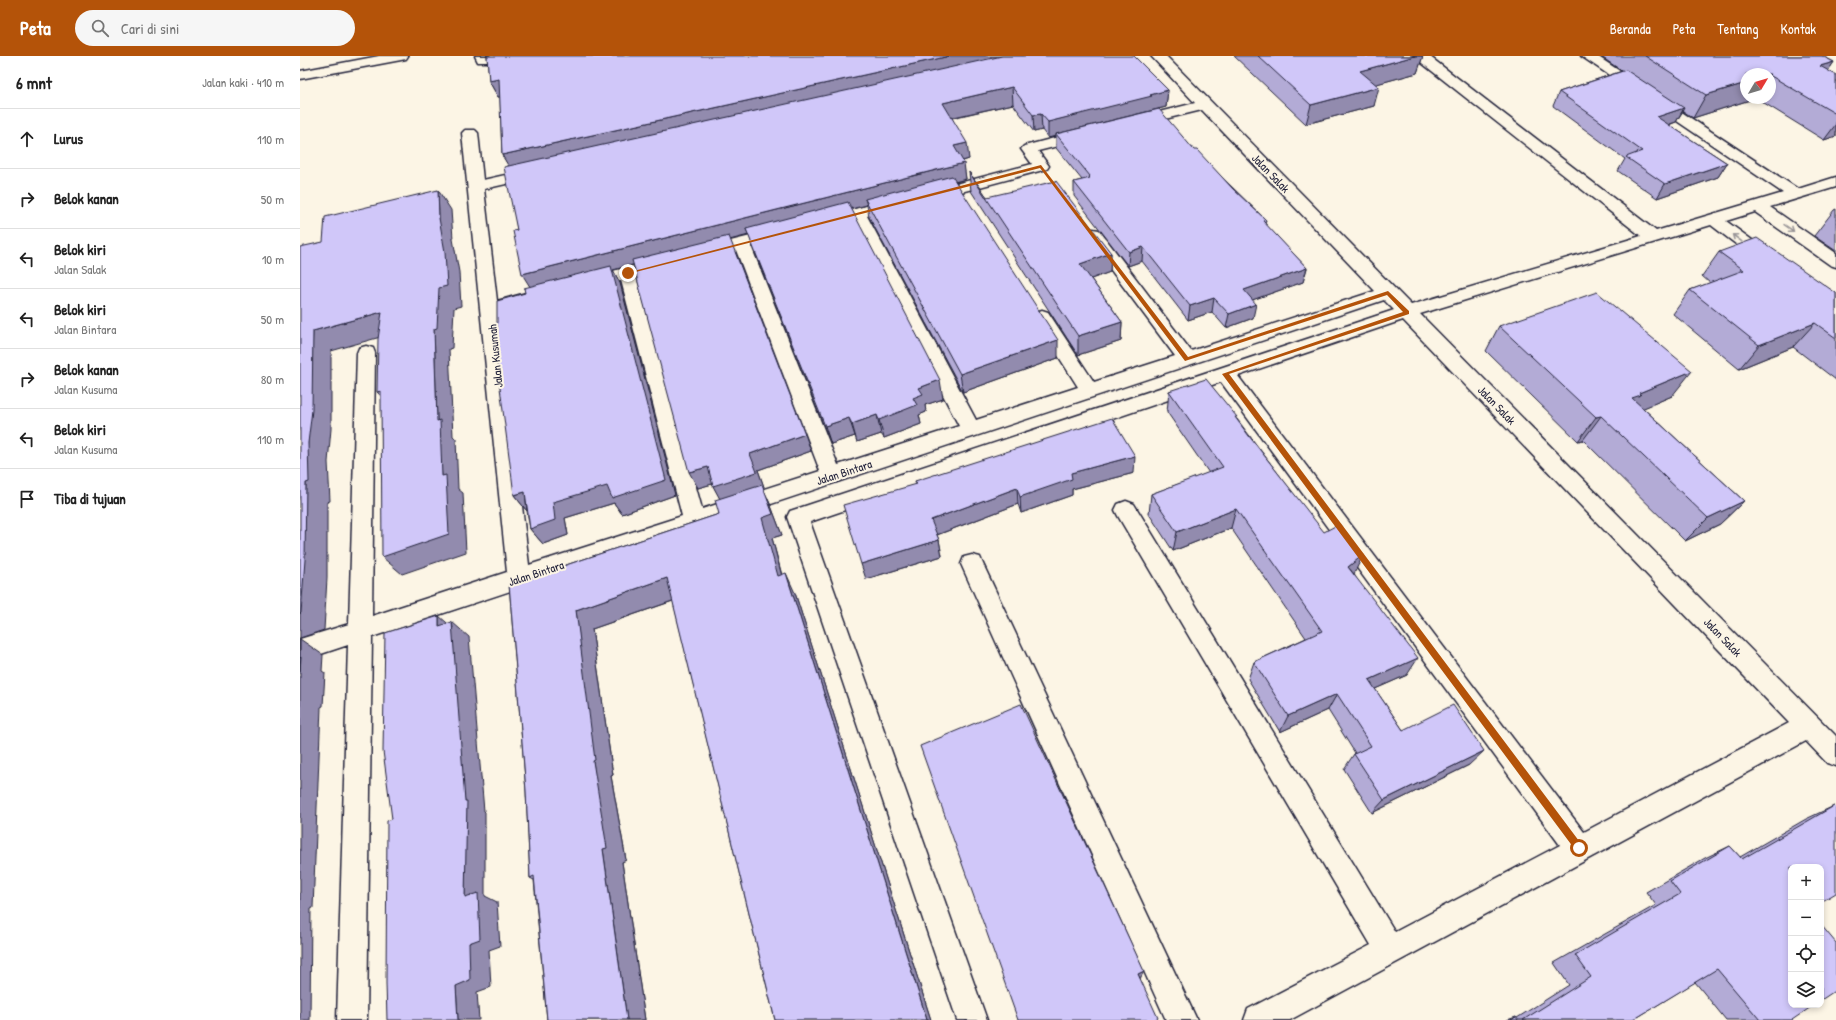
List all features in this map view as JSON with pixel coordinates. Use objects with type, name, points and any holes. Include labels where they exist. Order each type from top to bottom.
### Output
[{"type":"street","points":[[300,75],[401,56]]},
{"type":"street","name":"Jalan Salak","points":[[1158,56],[1836,754]]},
{"type":"street","points":[[1420,56],[1653,238]]},
{"type":"street","points":[[1588,56],[1795,194]]},
{"type":"street","points":[[1121,126],[1205,104]]},
{"type":"street","points":[[574,287],[913,199],[963,194],[1046,172],[1029,149],[1098,132]]},
{"type":"street","name":"Jalan Kusumah","points":[[470,133],[519,578]]},
{"type":"street","points":[[477,186],[546,170]]},
{"type":"street","points":[[972,1020],[798,517],[1407,312],[1836,182]]},
{"type":"street","points":[[1757,206],[1836,261]]},
{"type":"street","points":[[858,214],[971,430]]},
{"type":"street","points":[[1713,219],[1780,270]]},
{"type":"street","points":[[1083,221],[1187,359]]},
{"type":"street","points":[[742,244],[832,476]]},
{"type":"street","points":[[628,273],[694,521]]},
{"type":"street","name":"Jalan Bintara","points":[[300,650],[1388,293]]},
{"type":"street","points":[[490,309],[544,295]]},
{"type":"street","points":[[1031,299],[1090,391]]},
{"type":"street","points":[[352,1020],[366,353]]},
{"type":"street","points":[[1225,374],[1579,848]]},
{"type":"street","points":[[1126,510],[1390,950]]},
{"type":"street","points":[[972,564],[1182,1020]]},
{"type":"street","points":[[1259,1020],[1809,726]]},
{"type":"building","points":[[487,56],[950,56],[502,155],[499,79],[489,81]]},
{"type":"building","points":[[1002,56],[1134,56],[1168,90],[1150,95],[1152,96],[1048,122],[1041,114],[1033,115],[1012,87],[943,103],[967,143],[954,146],[964,163],[522,274],[513,231],[517,230],[504,167]]},
{"type":"building","points":[[1258,56],[1415,56],[1360,71],[1379,87],[1311,105]]},
{"type":"building","points":[[1645,56],[1822,56],[1834,62],[1820,66],[1836,75],[1836,114],[1776,79],[1776,68],[1740,68],[1740,85],[1706,95]]},
{"type":"building","points":[[1626,70],[1684,108],[1657,117],[1727,163],[1665,184],[1626,157],[1642,151],[1559,92]]},
{"type":"building","points":[[1159,109],[1194,150],[1197,150],[1233,189],[1266,220],[1263,221],[1307,268],[1244,290],[1256,304],[1229,314],[1214,298],[1190,306],[1143,247],[1129,252],[1074,182],[1090,178],[1090,176],[1056,134]]},
{"type":"building","points":[[969,172],[987,197],[1056,181],[1111,253],[1080,264],[1122,322],[1078,336]]},
{"type":"building","points":[[952,176],[1058,340],[960,374],[865,199]]},
{"type":"building","points":[[438,190],[439,218],[445,252],[447,286],[439,288],[437,328],[434,329],[437,421],[440,420],[442,476],[446,475],[449,534],[382,557],[381,391],[377,392],[378,339],[382,312],[313,331],[312,410],[308,443],[309,482],[306,483],[305,560],[300,614],[300,247],[323,242],[325,217]]},
{"type":"building","points":[[848,202],[940,380],[919,388],[923,394],[913,398],[917,405],[879,420],[877,415],[852,424],[849,418],[825,426],[746,229]]},
{"type":"building","points":[[729,236],[805,434],[750,454],[757,472],[713,486],[708,467],[689,472],[632,260]]},
{"type":"building","points":[[1757,238],[1836,293],[1836,338],[1815,323],[1759,345],[1690,290],[1744,270],[1719,252]]},
{"type":"building","points":[[611,266],[666,480],[612,498],[607,486],[553,502],[555,520],[530,529],[525,492],[514,495],[497,365],[497,301],[525,293],[524,288]]},
{"type":"building","points":[[1597,292],[1692,371],[1639,393],[1641,395],[1632,398],[1744,501],[1708,518],[1601,416],[1596,417],[1499,326]]},
{"type":"building","points":[[1206,379],[1237,417],[1235,417],[1324,532],[1339,524],[1363,555],[1348,567],[1418,658],[1369,680],[1403,730],[1453,705],[1484,751],[1384,800],[1354,754],[1371,746],[1337,694],[1288,716],[1254,662],[1322,631],[1236,509],[1177,532],[1151,494],[1223,467],[1169,391]]},
{"type":"building","points":[[1112,418],[1135,456],[1071,473],[1072,479],[1020,497],[1017,488],[931,520],[939,540],[861,564],[843,505],[917,484],[915,481]]},
{"type":"building","points":[[762,485],[773,514],[762,518],[778,576],[786,573],[927,1020],[775,1020],[667,578],[576,610],[595,760],[593,761],[607,848],[603,849],[627,1020],[547,1020],[534,876],[530,878],[526,791],[509,584],[719,514],[715,500]]},
{"type":"building","points":[[439,616],[439,626],[452,622],[465,801],[467,801],[465,897],[478,893],[480,939],[469,943],[470,980],[456,986],[458,1020],[387,1020],[387,821],[392,819],[383,751],[385,633]]},
{"type":"building","points":[[1021,704],[1144,971],[1138,974],[1158,1018],[1154,1020],[1018,1020],[920,746]]},
{"type":"building","points":[[1834,806],[1836,808],[1836,893],[1824,900],[1824,864],[1788,864],[1788,1008],[1810,1008],[1792,1020],[1760,1020],[1717,969],[1633,1020],[1523,1020],[1591,977],[1575,955],[1680,894],[1670,881],[1730,846],[1742,859]]},
{"type":"building","points":[[1824,929],[1836,943],[1836,990],[1824,998]]},
{"type":"building","points":[[1516,1017],[1518,1020],[1511,1020]]},
{"type":"route","points":[[628,273],[1041,166],[1187,359],[1388,293],[1407,312],[1225,374],[1579,848]]}]
